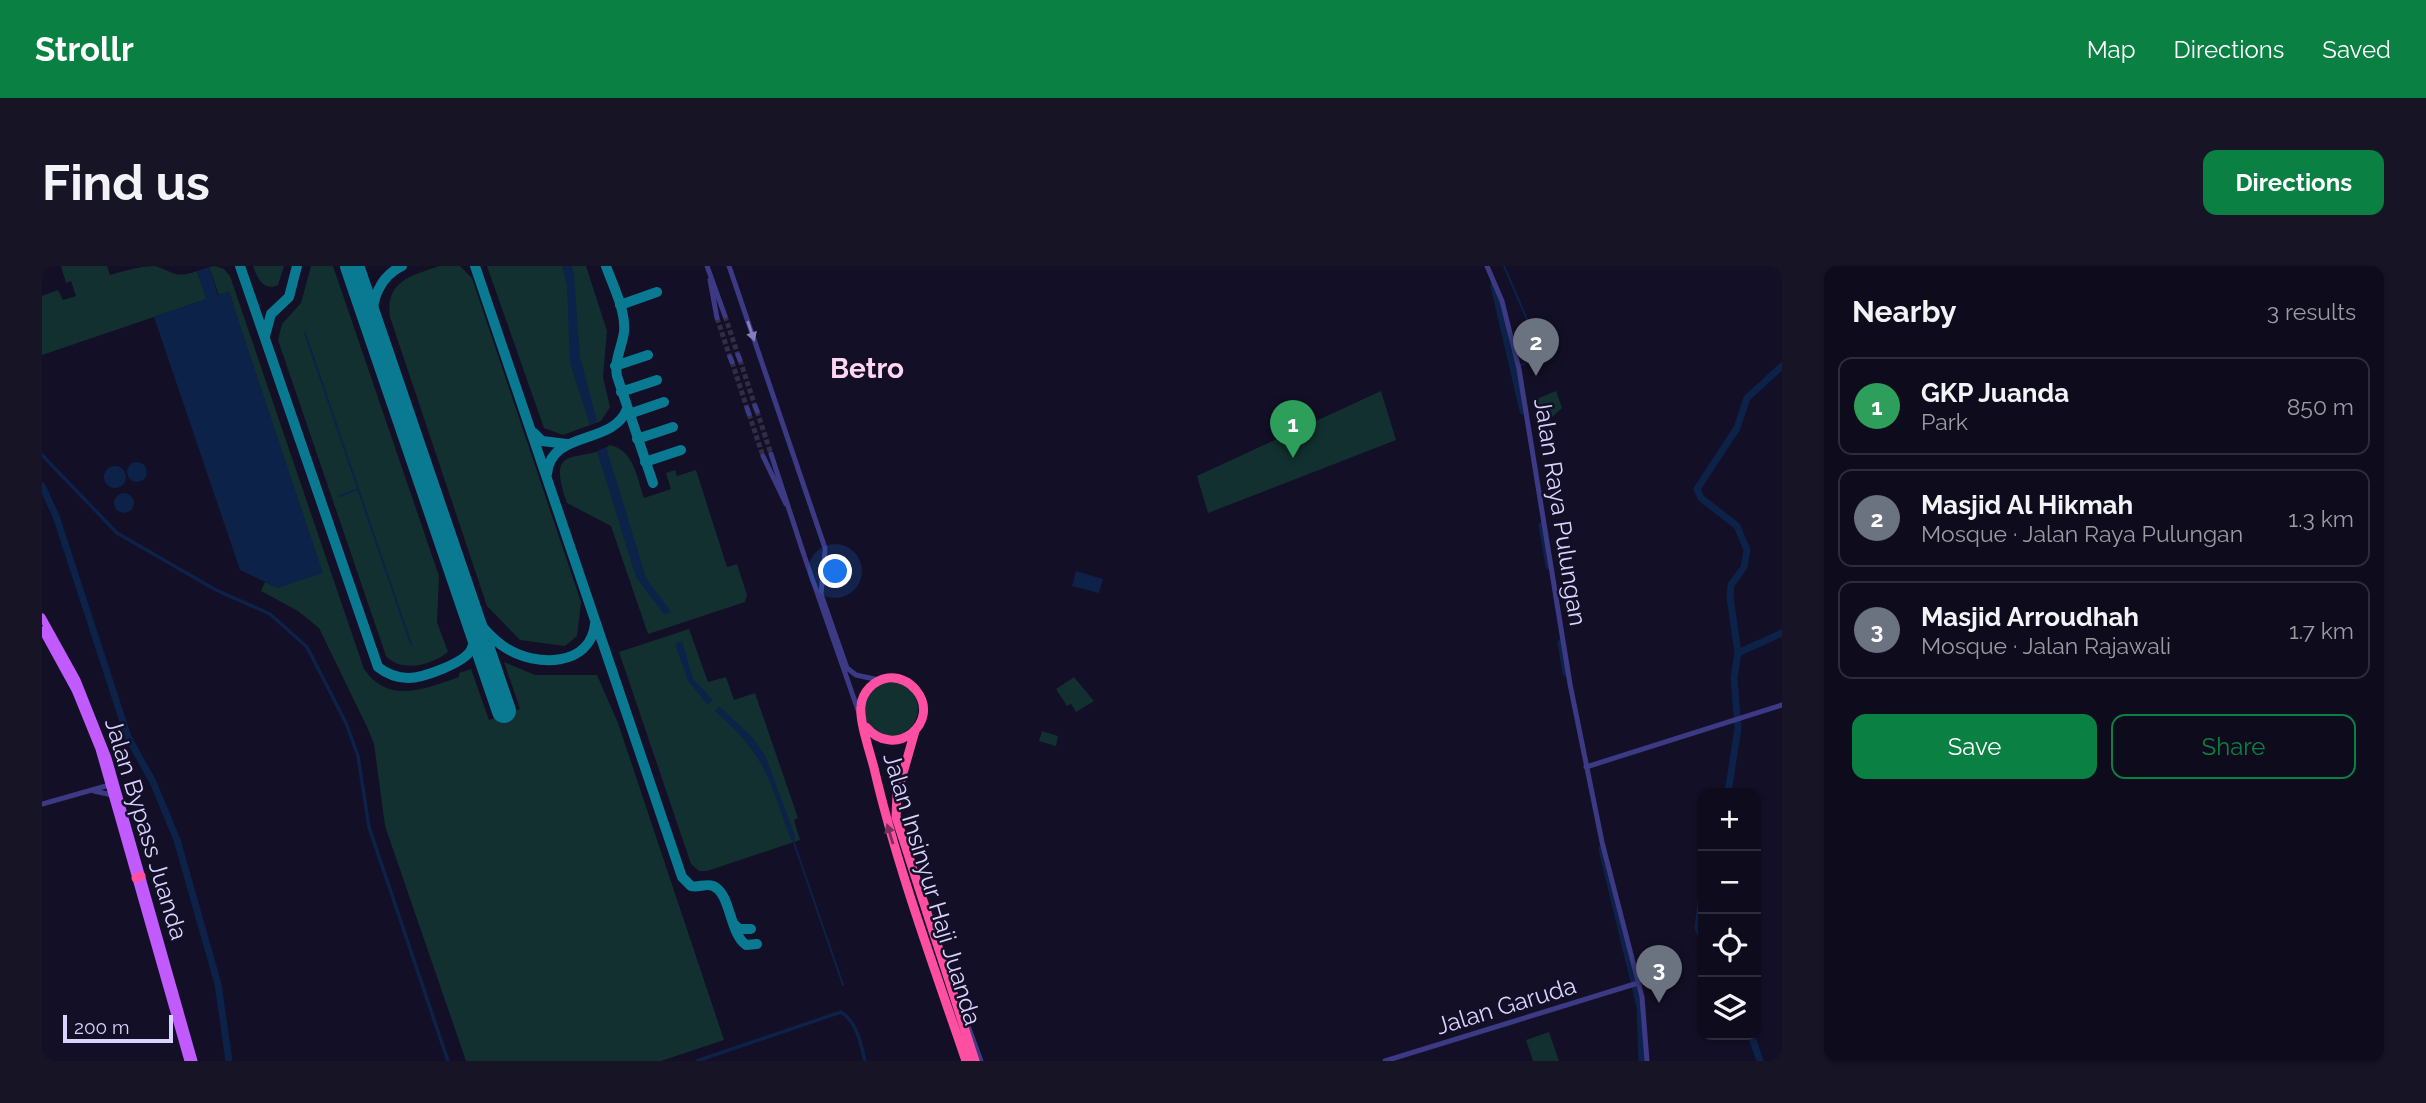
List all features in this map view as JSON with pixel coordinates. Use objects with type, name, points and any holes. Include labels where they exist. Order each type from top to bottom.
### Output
[{"type":"highway","points":[[899,679],[919,694],[922,715],[915,731],[903,739],[889,741],[876,737],[866,727],[861,716],[864,695],[879,680],[899,679]]},
{"type":"highway","name":"Jalan Insinyur Haji Juanda","points":[[866,727],[885,815],[975,1061]]},
{"type":"highway","name":"Jalan Insinyur Haji Juanda","points":[[915,731],[901,776],[895,811],[917,900],[966,1061]]},
{"type":"main road","name":"Jalan Bypass Juanda","points":[[42,617],[64,654],[113,784],[188,1061]]},
{"type":"main road","name":"Jalan Bypass Juanda","points":[[42,630],[81,697]]},
{"type":"main road","name":"Jalan Bypass Juanda","points":[[113,784],[112,795],[194,1061]]},
{"type":"street","points":[[707,266],[718,318]]},
{"type":"street","points":[[729,266],[825,549],[821,594],[847,668],[856,675],[879,680]]},
{"type":"street","name":"Jalan Raya Pulungan","points":[[1487,266],[1502,301],[1519,367],[1586,767],[1635,984],[1644,1013],[1647,1061]]},
{"type":"street","points":[[710,279],[725,316]]},
{"type":"street","points":[[771,454],[861,716]]},
{"type":"street","points":[[763,456],[788,506]]},
{"type":"street","points":[[1586,767],[1782,705]]},
{"type":"street","points":[[42,804],[94,792],[113,784]]},
{"type":"street","points":[[94,792],[112,795]]},
{"type":"street","name":"Jalan Insinyur Haji Juanda","points":[[914,880],[923,890],[981,1061]]},
{"type":"street","name":"Jalan Garuda","points":[[1385,1061],[1635,984]]},
{"type":"green space","points":[[61,266],[107,266],[110,275],[150,266],[179,275],[197,271],[207,299],[42,355],[42,296],[58,290],[63,300],[76,296],[71,281],[66,283]]},
{"type":"green space","points":[[253,266],[284,266],[278,285],[265,285]]},
{"type":"green space","points":[[311,266],[333,266],[439,576],[437,622],[448,652],[425,663],[408,666],[386,656],[278,340],[282,324],[301,303]]},
{"type":"green space","points":[[439,266],[460,266],[472,278],[581,602],[577,636],[565,646],[520,640],[487,606],[390,317],[392,295],[396,288],[410,277]]},
{"type":"green space","points":[[487,266],[586,266],[607,331],[603,377],[610,407],[601,421],[563,435],[544,428]]},
{"type":"green space","points":[[209,267],[224,269],[230,276],[364,669],[384,687],[408,691],[446,682],[471,669],[489,720],[520,709],[504,662],[535,675],[597,675],[618,723],[724,1040],[661,1061],[466,1061],[385,826],[374,744],[368,729],[319,628],[298,611],[261,591],[265,582],[278,588],[233,304],[229,292],[219,295]]},
{"type":"green space","points":[[1381,391],[1396,440],[1208,513],[1197,476]]},
{"type":"green space","points":[[1556,391],[1562,408],[1542,426],[1534,400]]},
{"type":"green space","points":[[610,445],[618,448],[629,459],[644,498],[671,489],[666,473],[675,470],[677,476],[696,470],[727,567],[737,564],[747,595],[745,602],[648,634],[611,526],[567,503],[561,483],[560,470],[563,462]]},
{"type":"green space","points":[[689,629],[708,682],[726,677],[734,700],[755,693],[798,818],[794,820],[800,840],[707,871],[699,871],[691,864],[619,652]]},
{"type":"green space","points":[[1074,677],[1094,701],[1076,712],[1071,704],[1067,706],[1056,689]]},
{"type":"green space","points":[[891,682],[910,690],[918,709],[910,728],[891,736],[872,728],[864,709],[872,690]]},
{"type":"green space","points":[[1042,731],[1058,736],[1056,746],[1039,741]]},
{"type":"green space","points":[[1549,1032],[1559,1061],[1533,1061],[1526,1040]]},
{"type":"water","points":[[562,266],[572,266],[574,276],[580,357],[597,421],[590,425],[570,363],[567,285]]},
{"type":"water","points":[[209,267],[218,295],[229,292],[323,573],[278,588],[240,570],[154,317],[206,299],[197,271]]},
{"type":"water","points":[[606,447],[646,578],[671,612],[664,614],[636,577],[597,451]]},
{"type":"water","points":[[137,462],[144,465],[147,472],[144,479],[137,482],[130,479],[127,472],[130,465]]},
{"type":"water","points":[[115,466],[125,473],[126,477],[119,487],[115,488],[105,481],[104,477],[111,467]]},
{"type":"water","points":[[120,493],[128,493],[134,503],[128,513],[120,513],[114,507],[114,499]]},
{"type":"water","points":[[1076,571],[1103,579],[1099,593],[1072,586]]},
{"type":"water","points":[[682,641],[693,679],[712,699],[707,704],[688,681],[675,644]]},
{"type":"water","points":[[719,706],[752,737],[765,755],[796,839],[791,840],[771,784],[756,755],[715,711]]},
{"type":"waterway","points":[[1504,266],[1543,357],[1515,367]]},
{"type":"waterway","points":[[1494,286],[1523,411]]},
{"type":"waterway","points":[[305,333],[411,644]]},
{"type":"waterway","points":[[1729,788],[1738,728],[1734,678],[1738,653],[1730,597],[1731,585],[1744,567],[1747,550],[1737,526],[1701,498],[1697,489],[1737,428],[1747,398],[1782,366]]},
{"type":"waterway","points":[[42,455],[117,533],[216,590],[270,614],[307,647],[346,723],[358,756],[369,827],[448,1061]]},
{"type":"waterway","points":[[42,486],[56,516],[128,737],[153,782],[177,840],[218,984],[229,1061]]},
{"type":"waterway","points":[[340,496],[358,489]]},
{"type":"waterway","points":[[1542,526],[1549,566]]},
{"type":"waterway","points":[[1738,653],[1782,633]]},
{"type":"waterway","points":[[1561,643],[1566,673]]},
{"type":"waterway","points":[[793,840],[843,985]]},
{"type":"waterway","points":[[1602,849],[1640,1007],[1642,1061]]},
{"type":"waterway","points":[[697,1061],[841,1012],[855,1027],[865,1061]]},
{"type":"waterway","points":[[1753,1040],[1760,1061]]},
{"type":"taxiway","points":[[240,266],[378,667],[392,675],[408,678],[433,673],[452,665],[471,650],[474,623]]},
{"type":"taxiway","points":[[265,336],[271,314],[289,297],[297,266]]},
{"type":"taxiway","points":[[373,325],[373,307],[378,290],[388,276],[402,266]]},
{"type":"taxiway","points":[[475,266],[682,877],[691,886],[710,885],[719,890],[740,939],[746,945],[757,944]]},
{"type":"taxiway","points":[[606,266],[624,324],[617,376],[653,483]]},
{"type":"taxiway","points":[[620,305],[657,292]]},
{"type":"taxiway","points":[[615,366],[648,355]]},
{"type":"taxiway","points":[[621,392],[657,380]]},
{"type":"taxiway","points":[[629,414],[664,402]]},
{"type":"taxiway","points":[[547,474],[551,460],[559,450],[609,428],[620,421],[627,409]]},
{"type":"taxiway","points":[[637,439],[673,427]]},
{"type":"taxiway","points":[[534,433],[542,441],[567,444]]},
{"type":"taxiway","points":[[645,462],[681,450]]},
{"type":"taxiway","points":[[469,608],[485,630],[500,644],[518,654],[546,660],[573,656],[583,649],[591,638],[595,624]]},
{"type":"taxiway","points":[[733,923],[739,929],[751,929]]},
{"type":"runway","points":[[352,266],[504,711]]},
{"type":"tunnel","points":[[725,316],[738,355]]},
{"type":"tunnel","points":[[717,318],[730,357]]},
{"type":"tunnel","points":[[740,360],[755,406]]},
{"type":"tunnel","points":[[732,362],[747,408]]},
{"type":"tunnel","points":[[757,411],[771,454]]},
{"type":"tunnel","points":[[749,414],[763,456]]},
{"type":"place","name":"Masjid Al Hikmah","points":[[1536,376]]},
{"type":"place","name":"GKP Juanda","points":[[1293,458]]},
{"type":"place","name":"Masjid Arroudhah","points":[[1659,1003]]},
{"type":"district","name":"Betro","points":[[867,368]]}]
